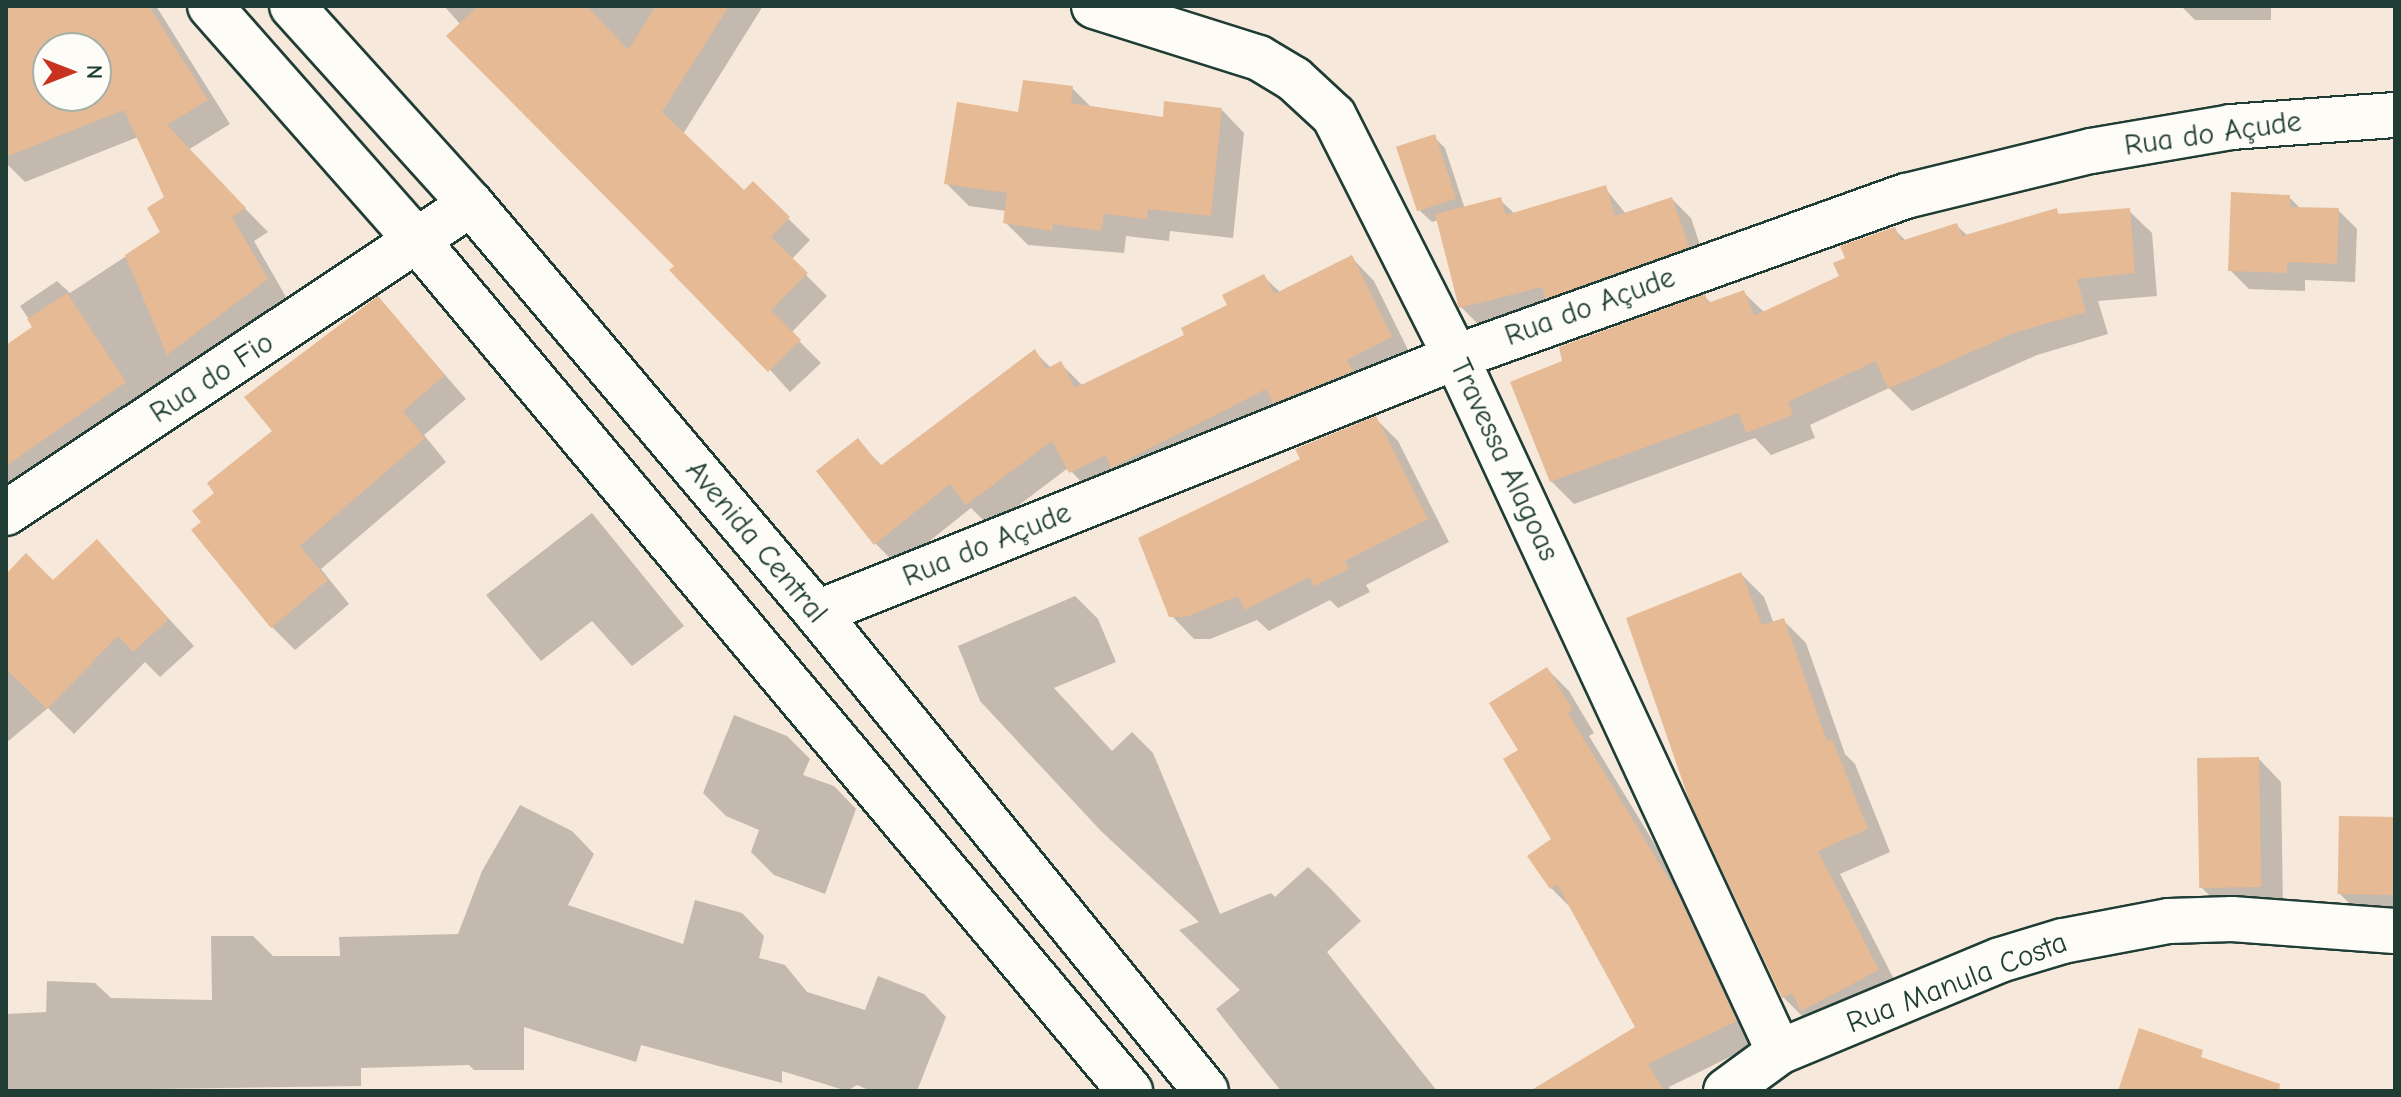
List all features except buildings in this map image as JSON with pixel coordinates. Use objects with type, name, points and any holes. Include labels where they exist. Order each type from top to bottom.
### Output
[{"type":"street","points":[[210,6],[419,243],[1130,1091]]},
{"type":"street","name":"Avenida Central","points":[[292,6],[471,204],[817,613],[1206,1091]]},
{"type":"street","name":"Travessa Alagoas","points":[[1094,6],[1259,58],[1316,97],[1355,151],[1456,357],[1779,1052]]},
{"type":"street","name":"Rua do Açude","points":[[817,613],[1456,357],[1906,196],[2091,151],[2231,127],[2395,115]]},
{"type":"street","name":"Rua do Fio","points":[[6,513],[419,243],[471,204]]},
{"type":"street","name":"Rua Manula Costa","points":[[1726,1091],[1779,1052],[2000,960],[2118,929],[2232,919],[2395,931]]}]
